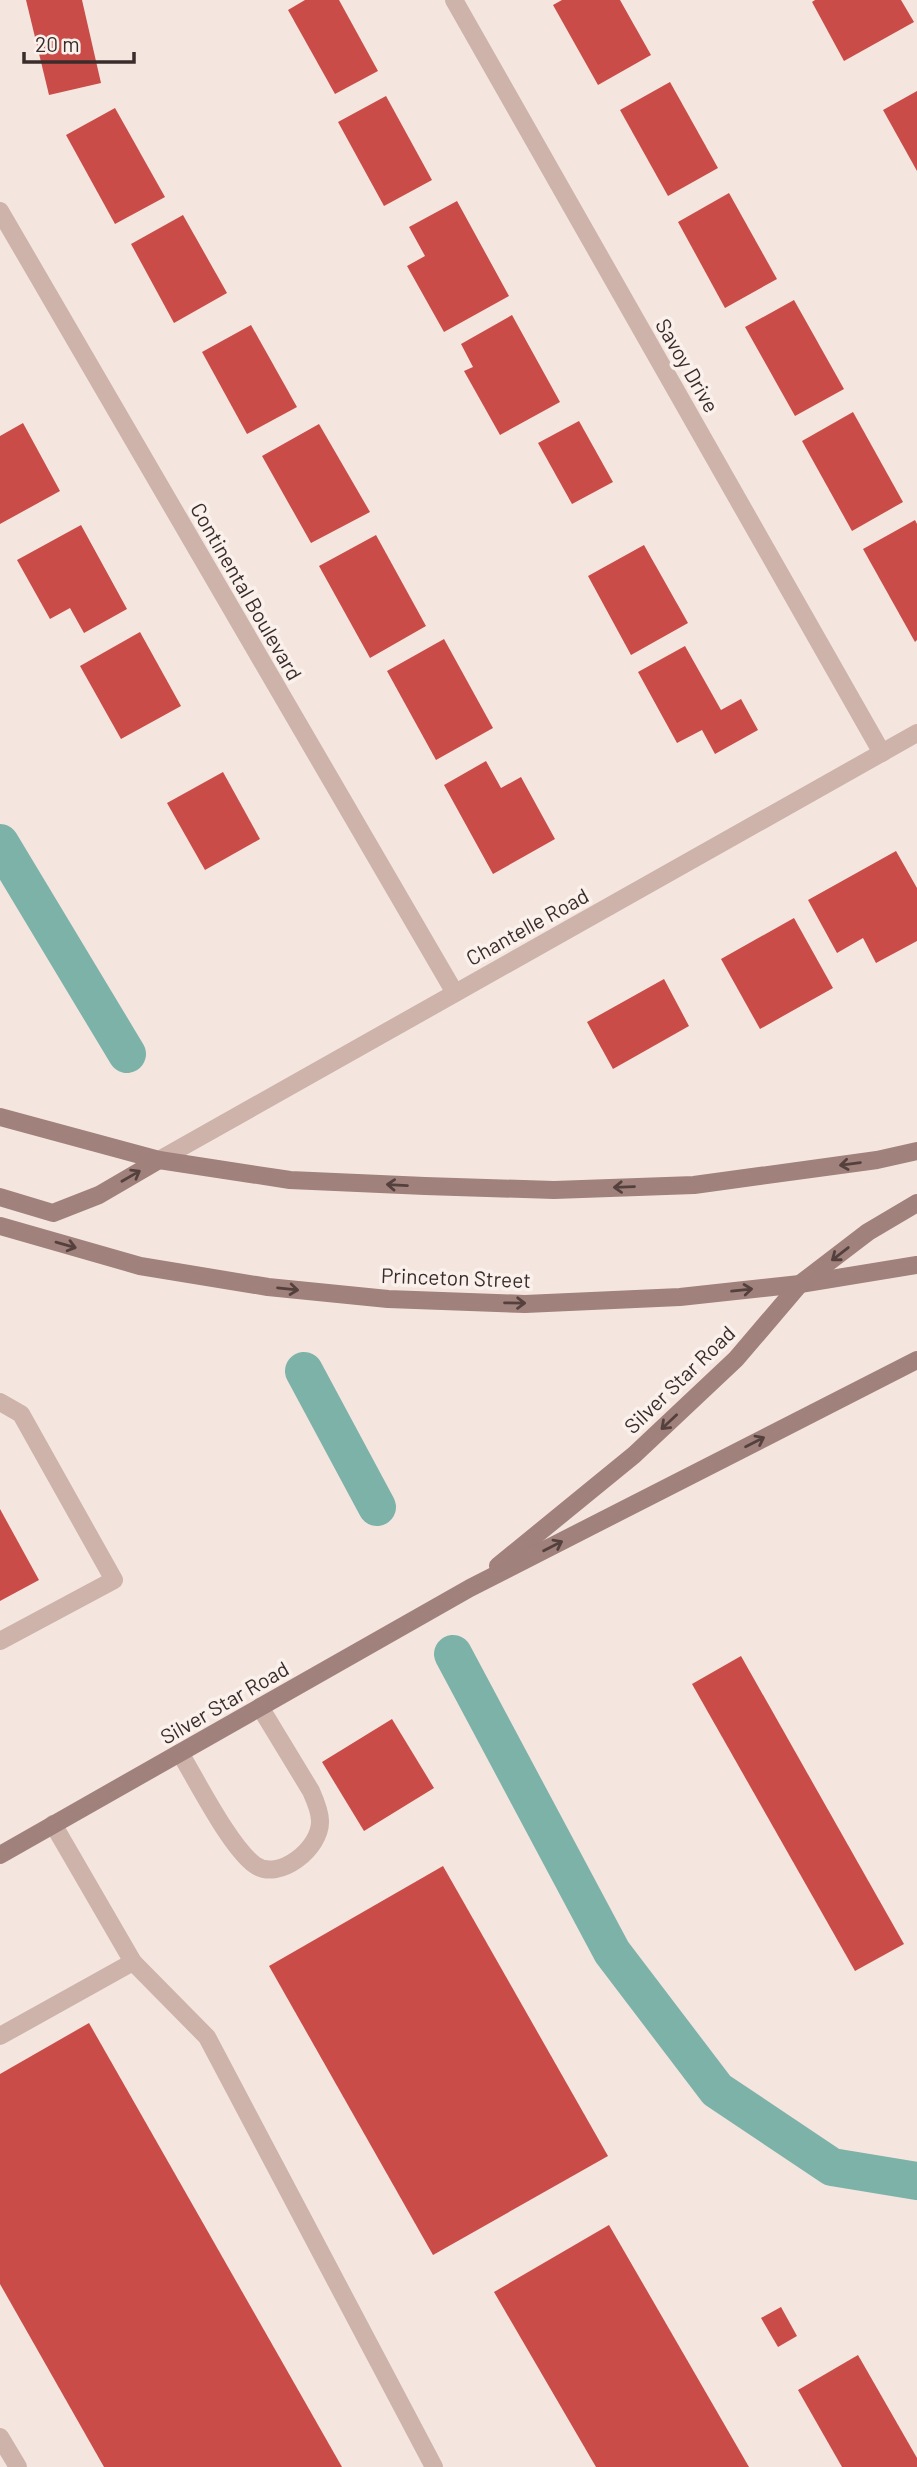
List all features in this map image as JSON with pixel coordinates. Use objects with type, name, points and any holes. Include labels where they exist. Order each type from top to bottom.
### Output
[{"type":"main road","points":[[0,1117],[159,1160],[290,1180],[554,1190],[694,1185],[877,1160],[917,1151]]},
{"type":"main road","points":[[0,1197],[53,1213],[99,1195],[159,1160]]},
{"type":"main road","name":"Silver Star Road","points":[[470,1588],[634,1455],[736,1359],[800,1284],[868,1232],[917,1203]]},
{"type":"main road","name":"Princeton Street","points":[[0,1226],[140,1266],[268,1287],[388,1299],[525,1304],[680,1297],[800,1284],[917,1265]]},
{"type":"main road","name":"Silver Star Road","points":[[0,1854],[470,1588],[917,1360]]},
{"type":"street","name":"Savoy Drive","points":[[454,0],[882,753]]},
{"type":"street","name":"Continental Boulevard","points":[[0,211],[455,993]]},
{"type":"street","name":"Chantelle Road","points":[[159,1160],[917,733]]},
{"type":"street","points":[[0,1402],[21,1414],[114,1580],[0,1641]]},
{"type":"street","points":[[180,1753],[237,1847],[253,1864],[263,1869],[284,1867],[306,1853],[318,1835],[321,1822],[311,1791],[260,1707]]},
{"type":"street","points":[[53,1824],[133,1962],[207,2037],[434,2467]]},
{"type":"street","points":[[0,2036],[133,1962]]},
{"type":"street","points":[[0,2437],[18,2467]]},
{"type":"building","points":[[26,0],[82,0],[101,83],[49,95]]},
{"type":"building","points":[[305,0],[339,0],[378,71],[335,94],[288,10]]},
{"type":"building","points":[[562,0],[620,0],[651,55],[598,85],[553,5]]},
{"type":"building","points":[[901,0],[914,22],[844,61],[812,2]]},
{"type":"building","points":[[670,82],[718,168],[668,196],[620,110]]},
{"type":"building","points":[[917,91],[917,171],[883,110]]},
{"type":"building","points":[[386,96],[432,180],[384,206],[338,122]]},
{"type":"building","points":[[115,108],[165,197],[115,224],[66,135]]},
{"type":"building","points":[[729,193],[777,279],[725,308],[678,222]]},
{"type":"building","points":[[457,201],[509,296],[444,332],[407,266],[425,256],[409,227]]},
{"type":"building","points":[[183,215],[227,293],[174,323],[131,244]]},
{"type":"building","points":[[794,300],[844,389],[795,416],[745,327]]},
{"type":"building","points":[[512,315],[560,402],[500,435],[464,371],[473,367],[461,344]]},
{"type":"building","points":[[251,325],[297,407],[247,434],[202,352]]},
{"type":"building","points":[[853,412],[903,502],[852,531],[802,441]]},
{"type":"building","points":[[579,421],[613,482],[572,504],[538,443]]},
{"type":"building","points":[[23,423],[60,491],[0,524],[0,436]]},
{"type":"building","points":[[319,424],[370,512],[311,543],[262,456]]},
{"type":"building","points":[[915,520],[917,640],[915,642],[863,549]]},
{"type":"building","points":[[81,525],[127,609],[84,633],[70,608],[50,619],[17,560]]},
{"type":"building","points":[[376,535],[426,626],[370,658],[319,566]]},
{"type":"building","points":[[644,545],[688,623],[631,655],[588,576]]},
{"type":"building","points":[[140,632],[181,706],[121,739],[80,666]]},
{"type":"building","points":[[444,639],[493,728],[436,760],[387,671]]},
{"type":"building","points":[[685,646],[721,710],[741,699],[758,730],[715,754],[702,730],[677,743],[638,672]]},
{"type":"building","points":[[486,761],[501,788],[521,777],[555,839],[493,874],[444,785]]},
{"type":"building","points":[[223,772],[260,839],[205,870],[167,803]]},
{"type":"building","points":[[896,851],[917,888],[917,941],[876,963],[863,938],[837,953],[808,900]]},
{"type":"building","points":[[794,918],[833,988],[760,1029],[721,959]]},
{"type":"building","points":[[664,979],[689,1026],[613,1069],[587,1022]]},
{"type":"building","points":[[0,1509],[39,1580],[0,1601]]},
{"type":"building","points":[[741,1656],[904,1944],[855,1971],[692,1684]]},
{"type":"building","points":[[392,1719],[434,1788],[364,1831],[322,1762]]},
{"type":"building","points":[[443,1866],[608,2156],[433,2255],[269,1966]]},
{"type":"building","points":[[89,2023],[342,2467],[104,2467],[0,2284],[0,2074]]},
{"type":"building","points":[[609,2225],[749,2467],[596,2467],[494,2292]]},
{"type":"building","points":[[781,2307],[797,2336],[778,2347],[761,2318]]},
{"type":"building","points":[[858,2355],[917,2458],[917,2467],[842,2467],[798,2390]]},
{"type":"waterway","points":[[0,843],[127,1054]]},
{"type":"waterway","points":[[304,1371],[377,1507]]},
{"type":"waterway","points":[[453,1654],[612,1952],[717,2090],[832,2167],[917,2181]]}]
